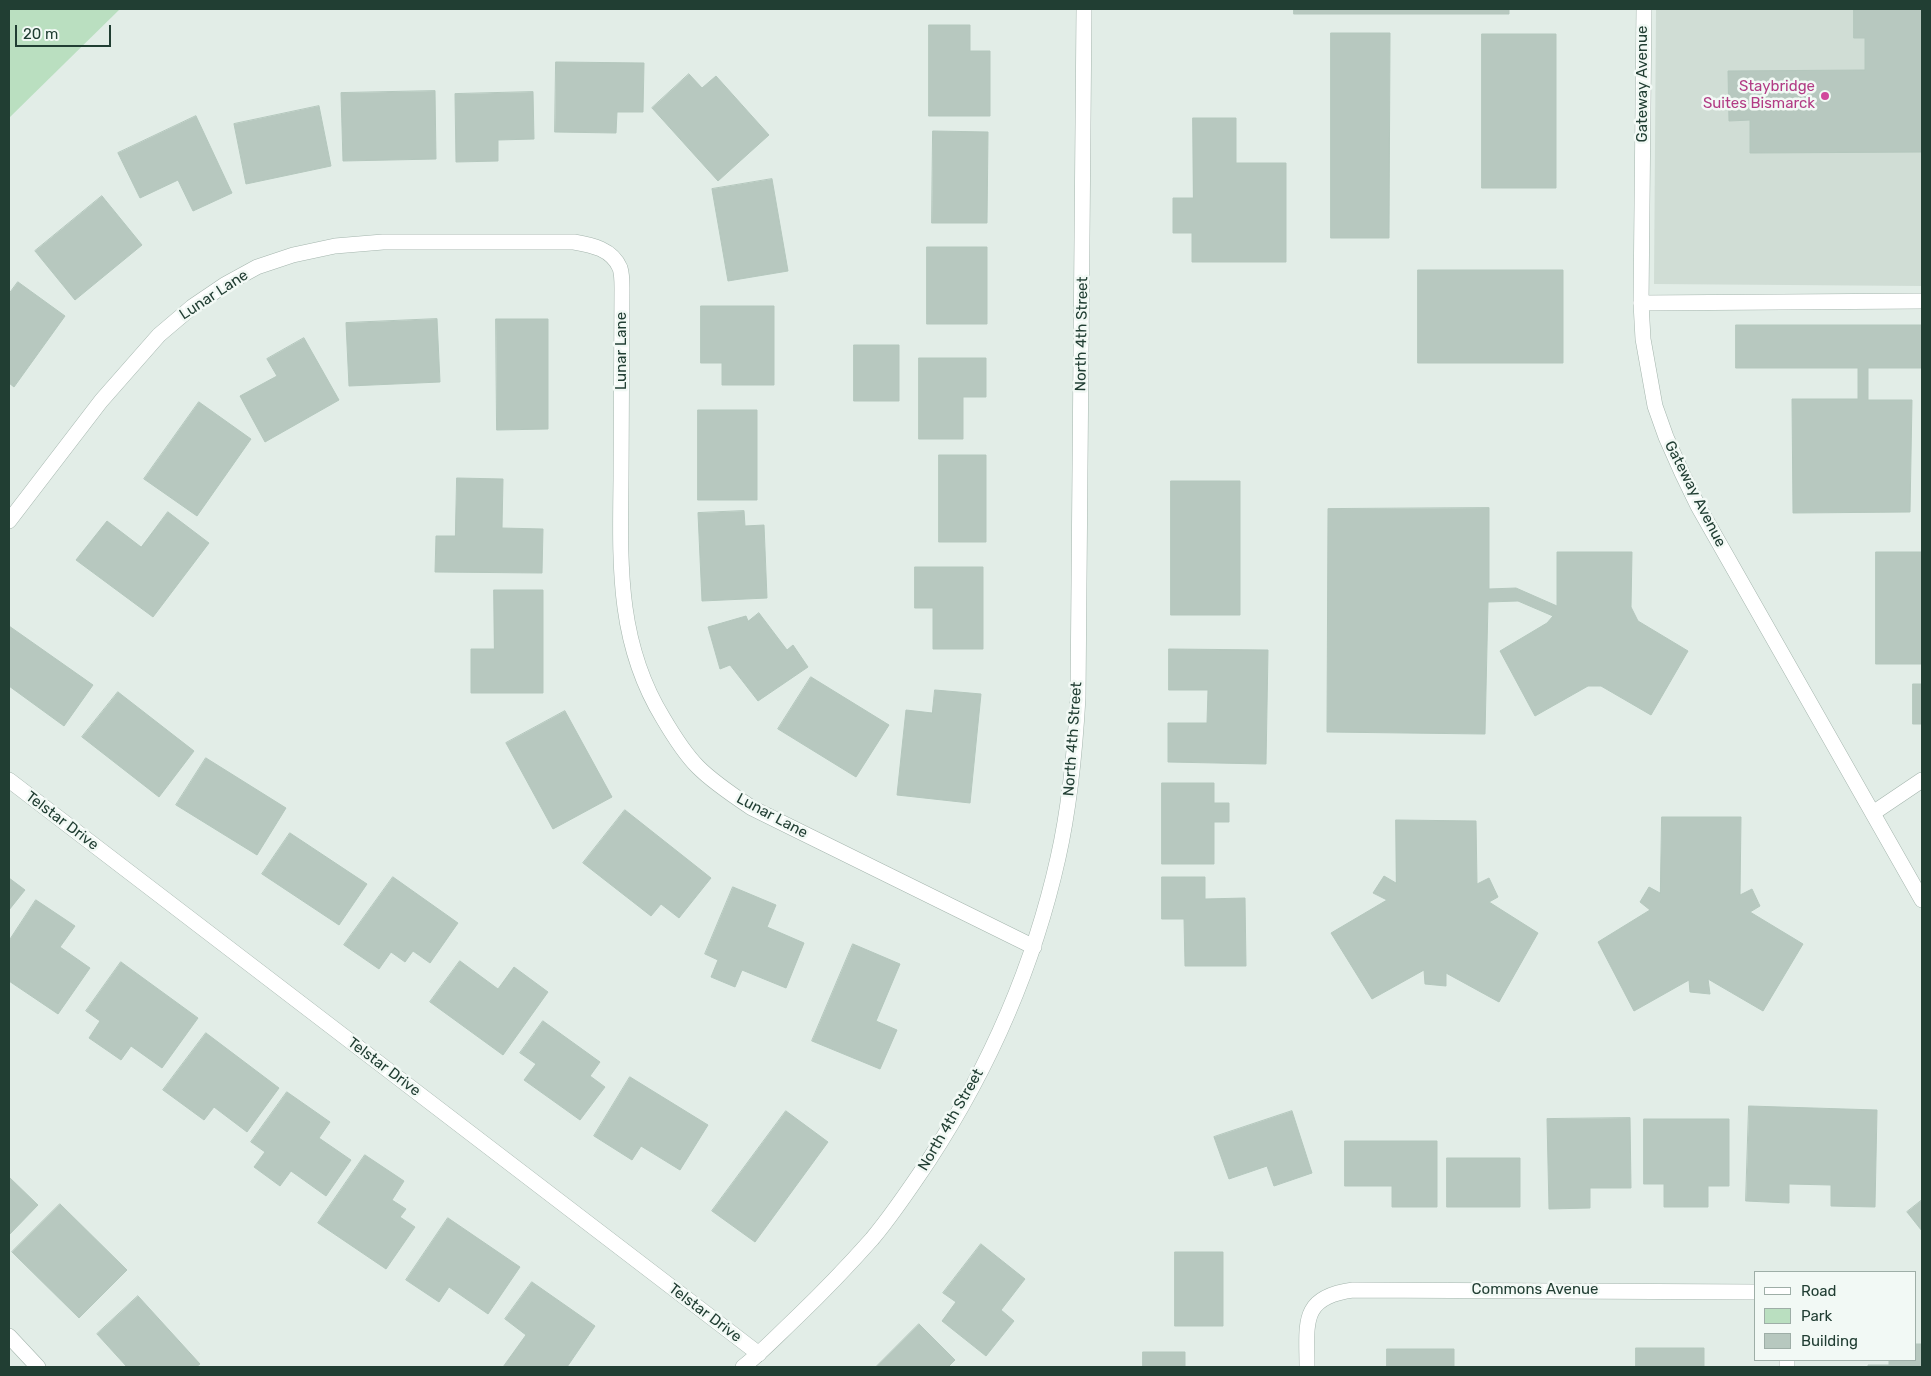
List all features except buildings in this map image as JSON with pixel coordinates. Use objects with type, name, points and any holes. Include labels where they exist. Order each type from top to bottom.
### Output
[{"type":"street","name":"North 4th Street","points":[[743,1367],[759,1354],[824,1290],[873,1238],[912,1187],[945,1136],[980,1073],[1010,1007],[1034,947],[1056,866],[1069,802],[1078,696],[1084,9]]},
{"type":"street","name":"Gateway Avenue","points":[[1644,9],[1641,303],[1643,339],[1655,406],[1666,437],[1698,506],[1922,900]]},
{"type":"street","name":"Lunar Lane","points":[[9,521],[107,395],[159,334],[192,307],[226,284],[257,267],[293,255],[335,246],[383,242],[574,242],[594,246],[609,254],[620,268],[622,288],[620,564],[628,632],[636,663],[651,699],[672,735],[698,767],[724,789],[752,808],[1034,947]]},
{"type":"street","points":[[1641,303],[1922,301]]},
{"type":"street","name":"Telstar Drive","points":[[9,780],[759,1354]]},
{"type":"street","points":[[1873,813],[1922,780]]},
{"type":"street","name":"Commons Avenue","points":[[1307,1367],[1308,1320],[1317,1301],[1327,1295],[1353,1290],[1754,1292]]},
{"type":"street","points":[[9,1336],[38,1367]]},
{"type":"shaded area","points":[[1656,9],[1922,9],[1922,286],[1654,284]]},
{"type":"green space","points":[[9,9],[120,9],[9,118]]},
{"type":"place","name":"Staybridge Suites Bismarck","points":[[1825,96]]}]
